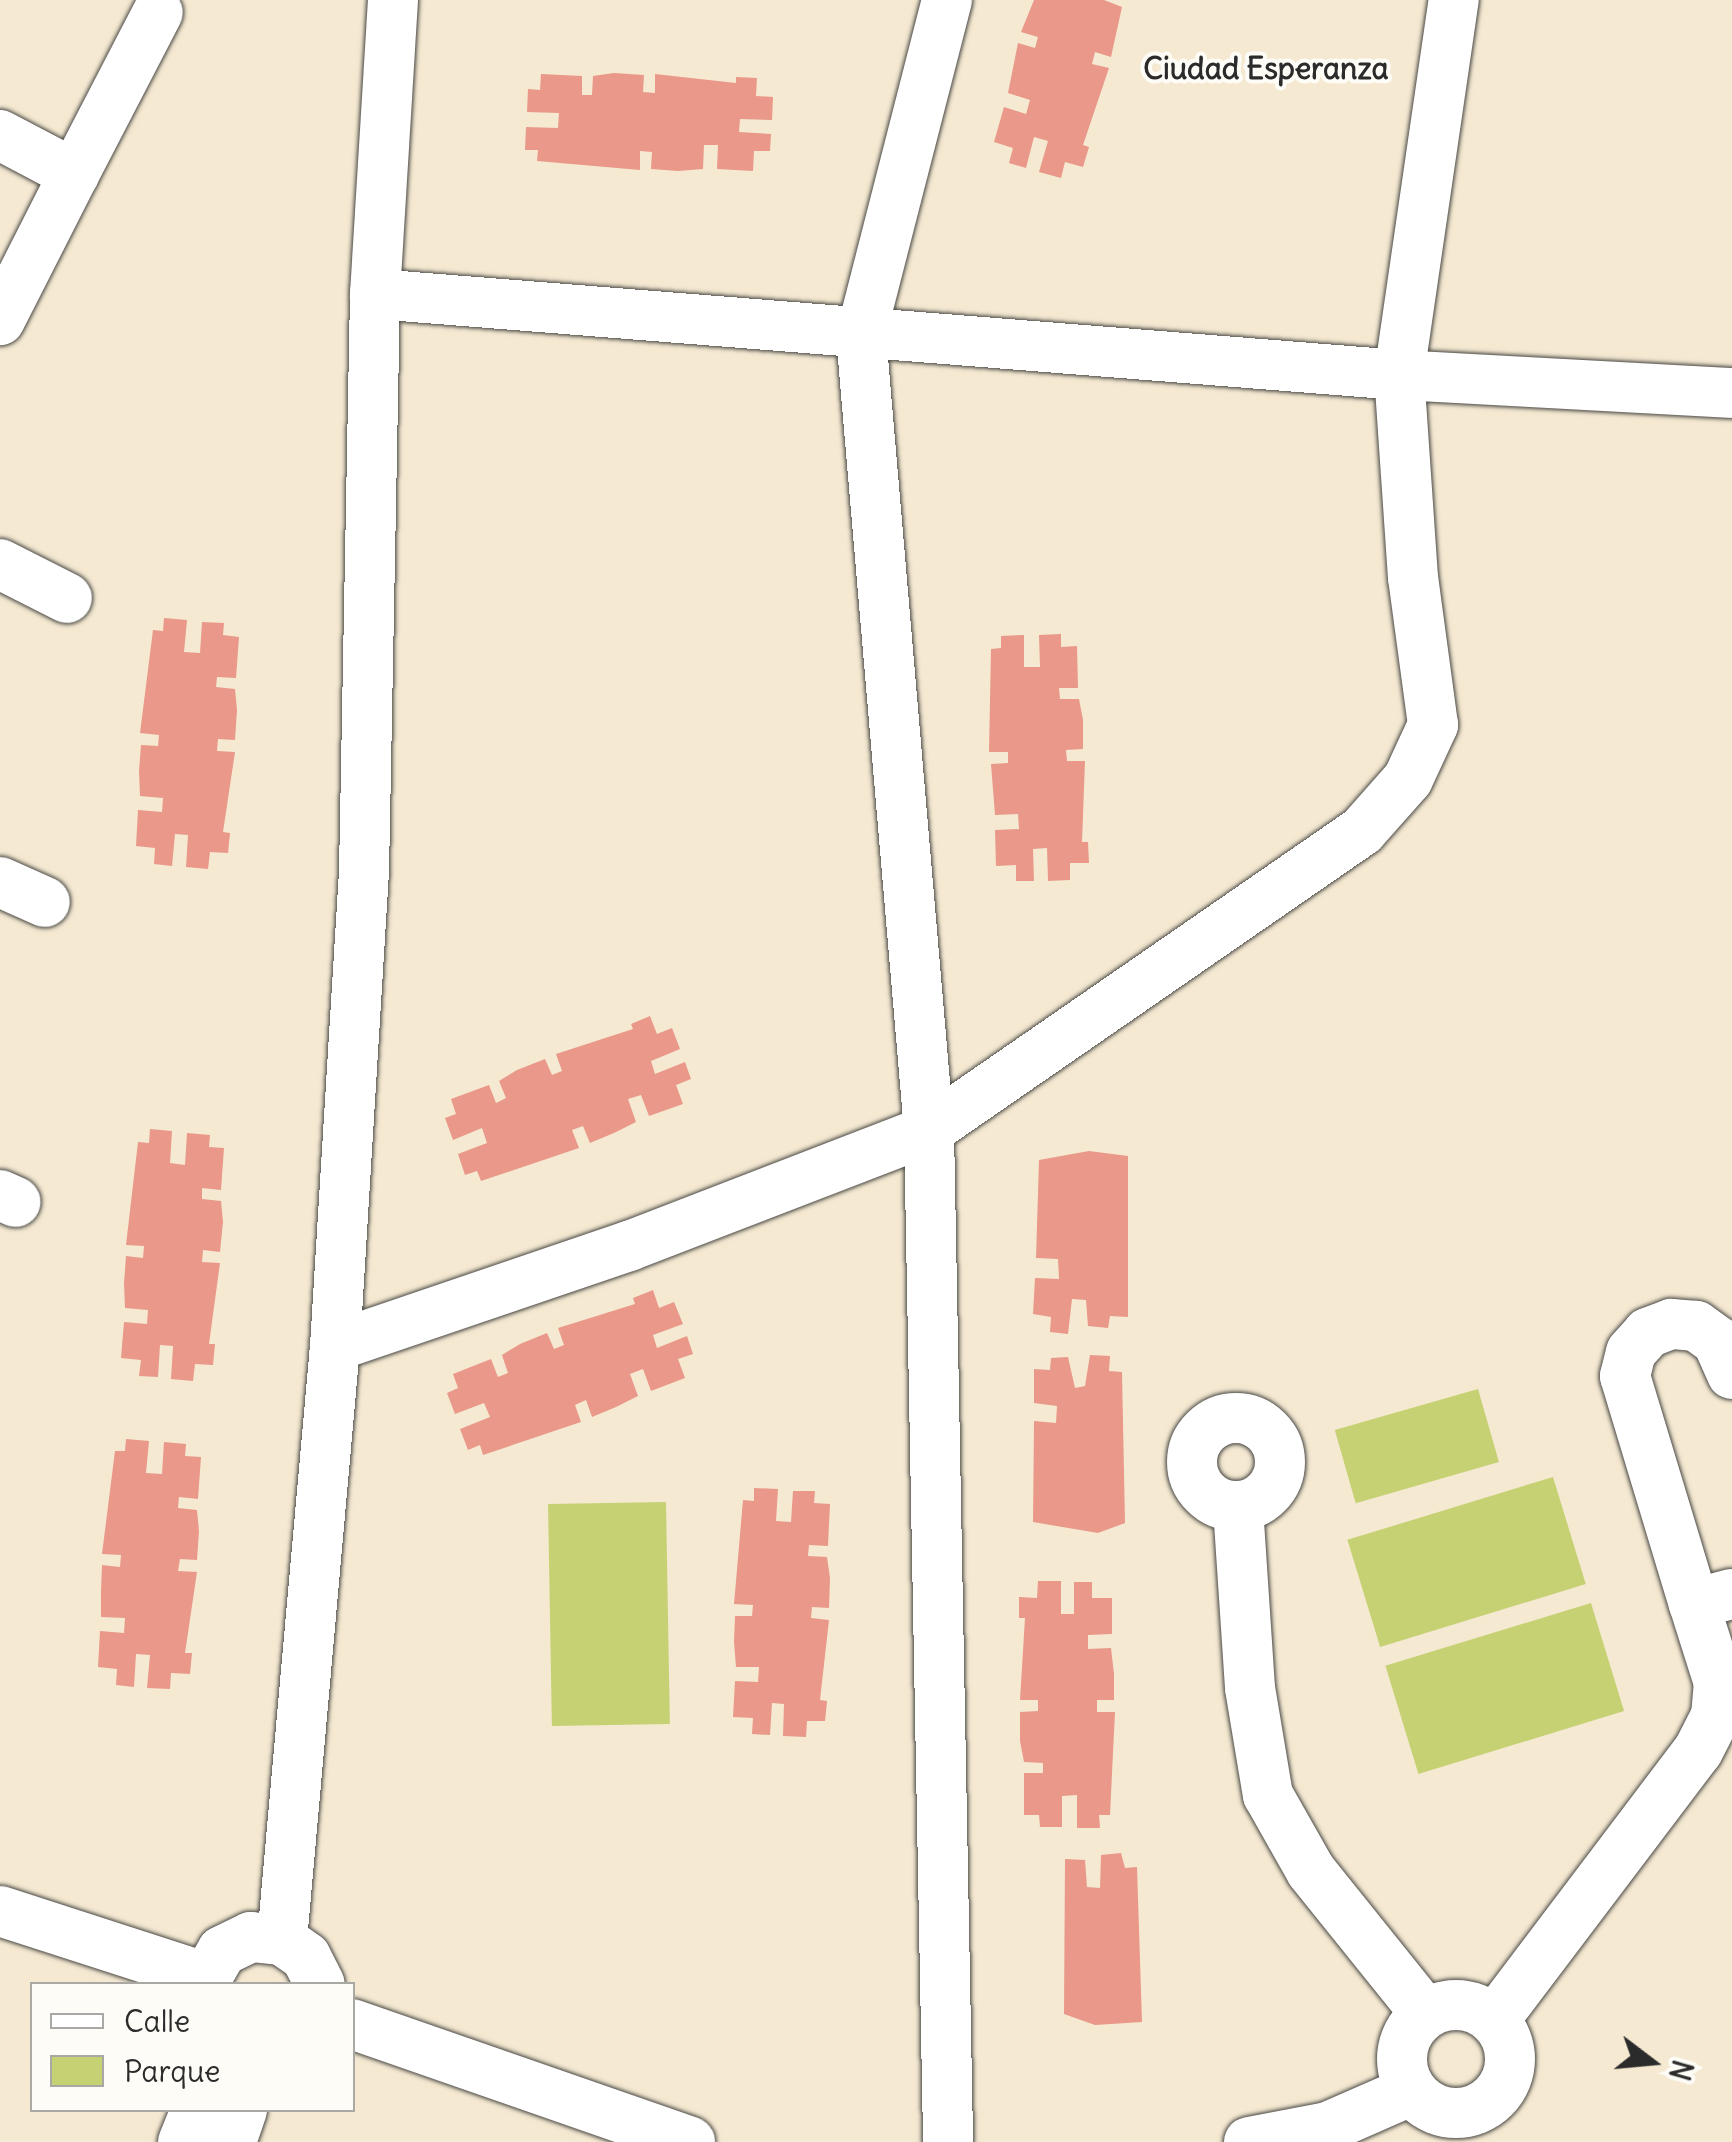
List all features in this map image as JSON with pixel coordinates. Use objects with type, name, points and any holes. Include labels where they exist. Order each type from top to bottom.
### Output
[{"type":"street","points":[[282,1940],[335,1346],[364,872],[375,294],[393,0]]},
{"type":"street","points":[[947,0],[861,335],[929,1130],[948,2142]]},
{"type":"street","points":[[335,1346],[628,1246],[929,1130],[1362,831],[1408,780],[1432,725],[1413,578],[1399,375],[1454,0]]},
{"type":"street","points":[[0,320],[158,12]]},
{"type":"street","points":[[0,135],[74,174]]},
{"type":"street","points":[[375,294],[1399,375],[1732,393]]},
{"type":"street","points":[[0,564],[68,598]]},
{"type":"street","points":[[0,882],[45,902]]},
{"type":"street","points":[[1495,2020],[1698,1751],[1716,1716],[1719,1683],[1713,1599],[1625,1376],[1631,1352],[1648,1332],[1671,1324],[1696,1326],[1717,1342],[1732,1374]]},
{"type":"street","points":[[1238,1507],[1250,1688],[1268,1795],[1311,1871],[1425,2014]]},
{"type":"street","points":[[0,1911],[204,1981],[222,1951],[250,1937],[282,1940],[306,1956],[319,1982]]},
{"type":"street","points":[[1461,2005],[1495,2020],[1508,2042],[1511,2068],[1500,2092],[1480,2108],[1454,2115],[1430,2108],[1410,2091],[1400,2064],[1406,2035],[1425,2014],[1461,2005]]},
{"type":"street","points":[[355,2025],[690,2142]]},
{"type":"street","points":[[1249,2142],[1328,2127],[1410,2091]]},
{"type":"street","points":[[183,2142],[195,2112]]},
{"type":"street","points":[[231,2142],[241,2112]]},
{"type":"green space","points":[[1478,1389],[1499,1462],[1356,1503],[1335,1430]]},
{"type":"green space","points":[[1553,1477],[1586,1584],[1380,1647],[1347,1540]]},
{"type":"green space","points":[[666,1502],[670,1724],[552,1726],[548,1504]]},
{"type":"green space","points":[[1591,1603],[1624,1711],[1418,1774],[1385,1666]]},
{"type":"building","points":[[1034,0],[1104,0],[1122,7],[1111,57],[1095,52],[1092,64],[1109,68],[1083,145],[1089,147],[1083,167],[1065,162],[1061,178],[1039,172],[1048,141],[1034,137],[1026,168],[1009,163],[1013,148],[994,142],[1004,107],[1026,114],[1030,100],[1008,93],[1018,43],[1035,48],[1038,37],[1021,32]]},
{"type":"building","points":[[541,74],[582,76],[582,95],[592,95],[593,76],[644,75],[643,92],[655,93],[655,74],[736,83],[736,77],[757,78],[756,96],[773,97],[772,120],[740,119],[739,132],[771,134],[770,151],[754,151],[753,171],[717,169],[718,145],[704,145],[703,169],[678,171],[651,169],[652,152],[640,151],[640,170],[537,161],[538,150],[525,150],[526,127],[558,128],[559,113],[527,112],[528,89],[540,90]]},
{"type":"building","points":[[164,618],[187,620],[184,652],[200,653],[202,622],[224,623],[223,635],[239,637],[236,678],[217,677],[216,687],[235,689],[237,710],[235,740],[218,739],[217,751],[235,752],[223,832],[230,833],[228,853],[210,852],[208,869],[186,867],[188,835],[175,834],[172,866],[154,864],[155,848],[136,846],[138,810],[162,812],[163,798],[140,796],[139,771],[141,745],[158,746],[159,735],[140,733],[153,630],[163,631]]},
{"type":"building","points":[[1061,634],[1061,647],[1077,646],[1078,688],[1059,688],[1060,699],[1079,699],[1083,720],[1083,749],[1066,750],[1067,761],[1085,761],[1082,842],[1088,842],[1089,863],[1070,863],[1070,880],[1048,881],[1047,848],[1033,849],[1034,881],[1016,881],[1016,865],[996,866],[995,830],[1019,829],[1018,814],[995,815],[991,764],[1008,763],[1008,752],[989,752],[991,649],[1001,648],[1001,636],[1024,635],[1024,667],[1040,667],[1039,635]]},
{"type":"building","points":[[650,1016],[657,1034],[672,1028],[680,1049],[651,1061],[655,1074],[685,1062],[691,1079],[676,1085],[683,1104],[649,1116],[641,1095],[628,1099],[636,1122],[614,1133],[590,1143],[583,1126],[572,1130],[579,1148],[481,1181],[477,1171],[465,1175],[458,1154],[487,1143],[482,1128],[453,1140],[445,1118],[456,1114],[451,1099],[489,1085],[496,1103],[506,1098],[499,1081],[517,1070],[545,1059],[552,1075],[562,1071],[556,1054],[633,1029],[631,1024]]},
{"type":"building","points":[[150,1129],[172,1131],[170,1163],[185,1165],[187,1133],[210,1135],[209,1147],[224,1148],[221,1190],[202,1188],[202,1199],[221,1201],[223,1222],[220,1252],[203,1250],[202,1262],[220,1263],[209,1344],[215,1344],[213,1365],[195,1364],[193,1381],[171,1379],[173,1346],[160,1345],[158,1377],[139,1376],[141,1360],[121,1358],[124,1322],[147,1324],[148,1310],[125,1308],[124,1283],[126,1256],[143,1258],[144,1246],[126,1245],[138,1142],[149,1143]]},
{"type":"building","points":[[1089,1151],[1128,1156],[1128,1317],[1110,1316],[1108,1328],[1088,1326],[1086,1300],[1072,1299],[1068,1334],[1050,1332],[1051,1317],[1033,1314],[1035,1278],[1059,1279],[1058,1259],[1036,1258],[1039,1160]]},
{"type":"building","points":[[653,1290],[659,1308],[674,1302],[683,1324],[653,1335],[657,1348],[687,1336],[693,1354],[678,1359],[685,1378],[651,1391],[643,1369],[630,1374],[638,1396],[616,1407],[592,1417],[586,1400],[575,1405],[581,1422],[483,1455],[480,1445],[468,1450],[460,1429],[490,1417],[484,1403],[455,1414],[447,1393],[458,1388],[453,1374],[491,1359],[498,1377],[508,1373],[502,1355],[520,1344],[547,1333],[554,1349],[564,1345],[558,1328],[635,1304],[633,1298]]},
{"type":"building","points":[[1090,1355],[1110,1356],[1109,1371],[1122,1372],[1125,1523],[1098,1533],[1033,1522],[1034,1421],[1056,1423],[1057,1406],[1034,1403],[1034,1369],[1050,1370],[1051,1358],[1068,1357],[1075,1388],[1085,1386]]},
{"type":"building","points":[[126,1439],[149,1441],[146,1473],[162,1474],[164,1442],[186,1444],[185,1456],[201,1457],[198,1499],[179,1497],[178,1508],[197,1510],[199,1531],[197,1560],[180,1559],[178,1571],[197,1572],[185,1653],[192,1653],[190,1674],[171,1673],[170,1689],[147,1688],[150,1655],[136,1654],[134,1687],[116,1685],[117,1669],[98,1667],[100,1631],[124,1633],[125,1618],[101,1617],[101,1592],[102,1565],[120,1567],[121,1555],[102,1554],[115,1451],[125,1451]]},
{"type":"building","points":[[754,1488],[778,1489],[776,1521],[791,1522],[793,1491],[815,1491],[814,1503],[830,1504],[828,1546],[809,1545],[808,1556],[827,1557],[830,1578],[829,1608],[812,1607],[811,1618],[829,1620],[820,1700],[827,1701],[825,1721],[807,1721],[806,1737],[783,1736],[784,1704],[772,1703],[770,1735],[752,1734],[753,1718],[733,1717],[735,1681],[758,1682],[759,1667],[736,1667],[734,1642],[735,1616],[752,1616],[753,1605],[734,1604],[743,1500],[754,1501]]},
{"type":"building","points":[[1038,1581],[1061,1581],[1061,1614],[1074,1614],[1074,1582],[1092,1582],[1092,1598],[1112,1598],[1112,1634],[1088,1635],[1088,1649],[1111,1648],[1114,1674],[1114,1700],[1097,1700],[1097,1712],[1115,1712],[1110,1815],[1099,1815],[1100,1828],[1077,1828],[1077,1795],[1062,1796],[1062,1827],[1040,1827],[1039,1815],[1024,1815],[1024,1773],[1043,1773],[1043,1763],[1024,1762],[1020,1741],[1020,1712],[1038,1711],[1038,1700],[1020,1700],[1025,1618],[1019,1618],[1019,1597],[1037,1598]]},
{"type":"building","points":[[1121,1853],[1125,1868],[1137,1867],[1142,2022],[1095,2025],[1064,2014],[1065,1859],[1085,1860],[1087,1887],[1100,1888],[1101,1855]]},
{"type":"district","name":"Ciudad Esperanza","points":[[1266,68]]}]
